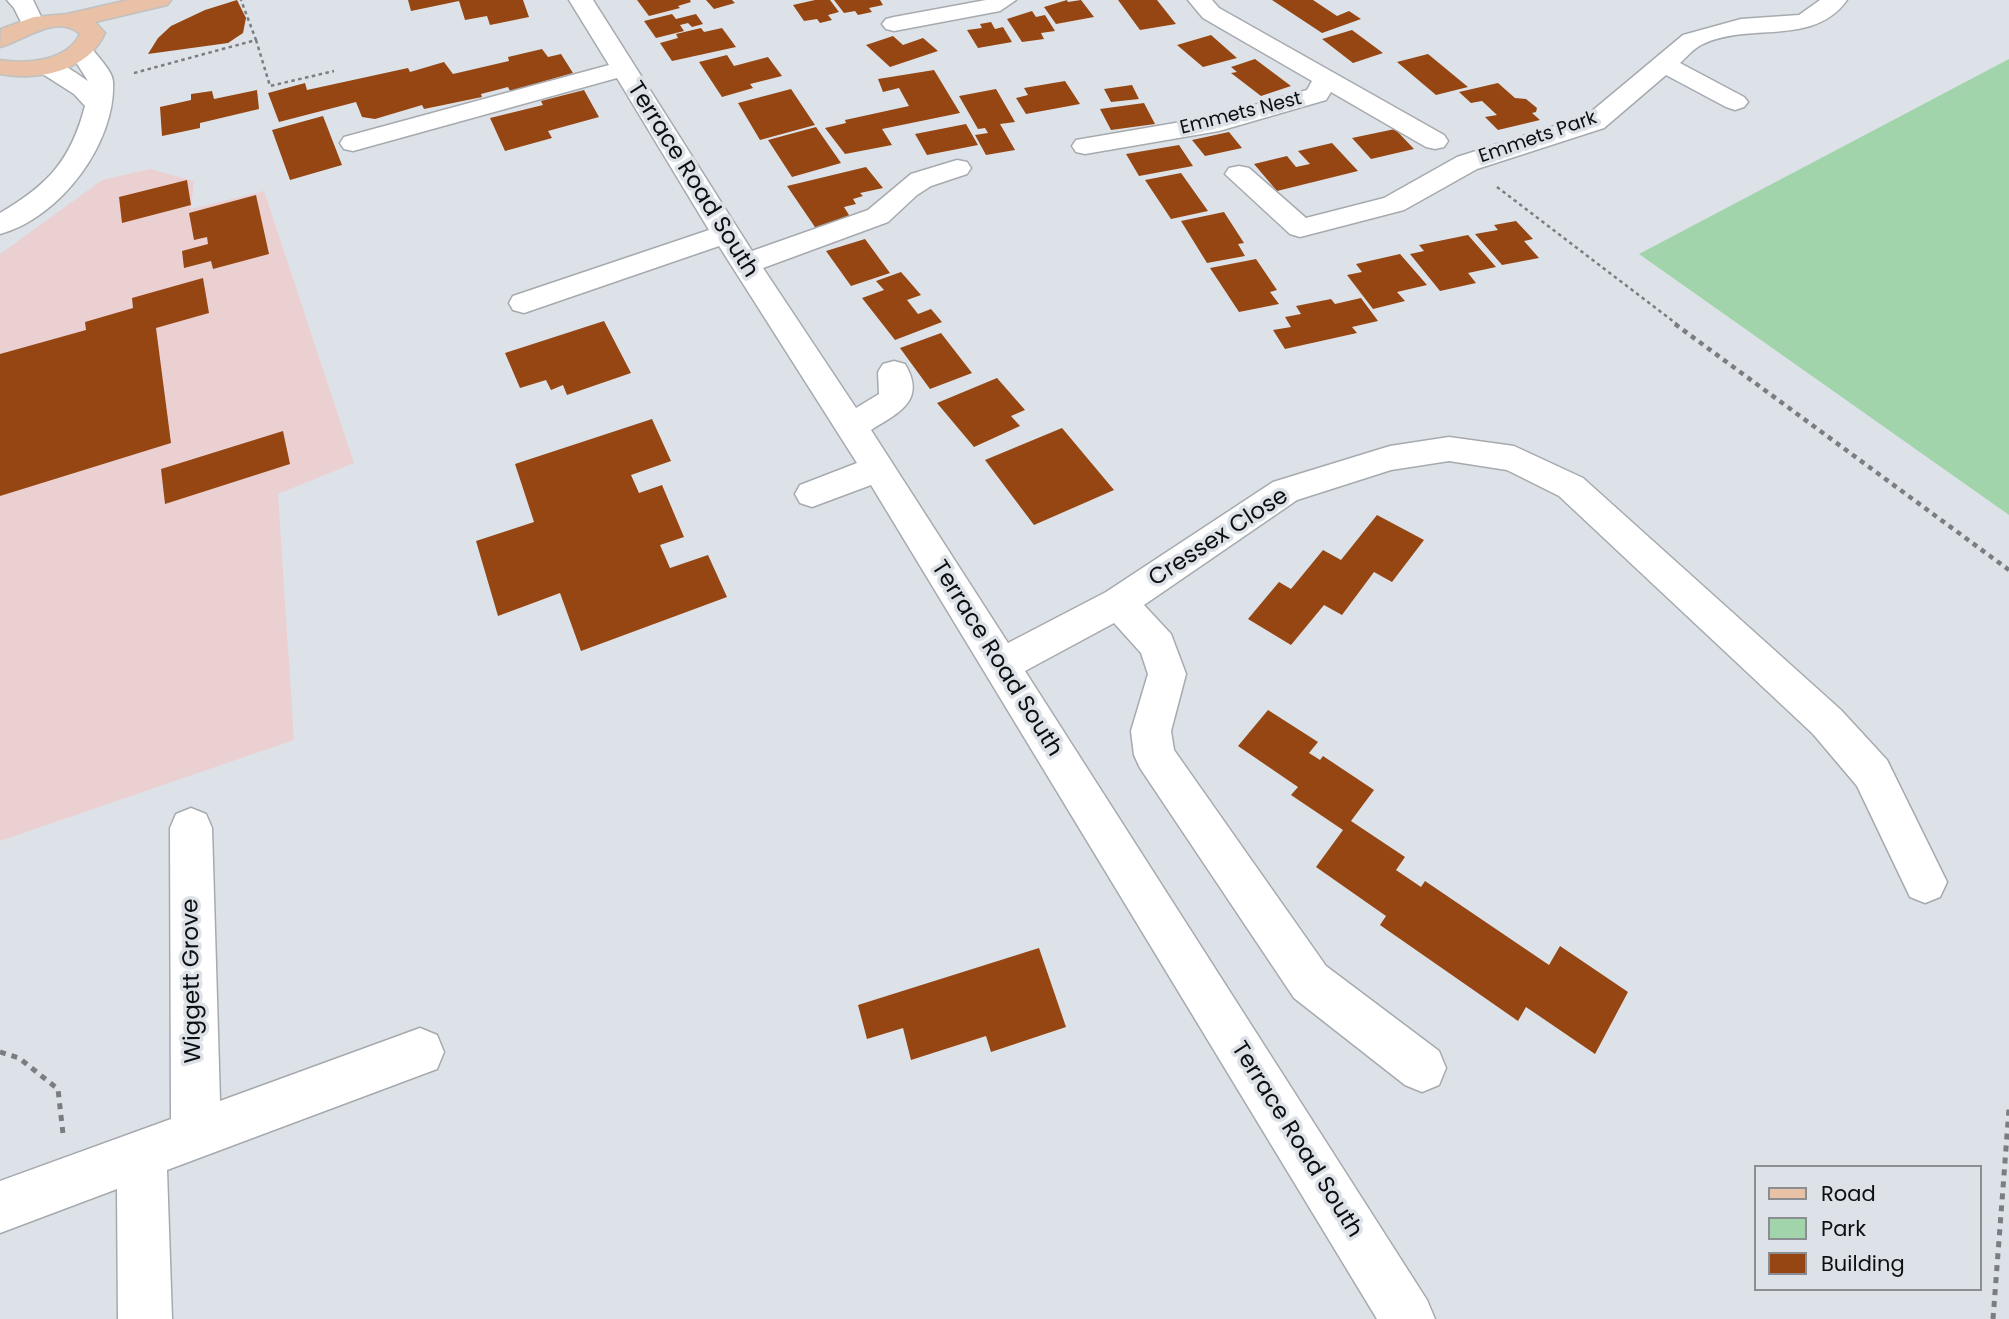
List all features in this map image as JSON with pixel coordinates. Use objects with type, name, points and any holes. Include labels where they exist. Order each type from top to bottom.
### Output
[{"type":"main road","points":[[0,40],[33,24],[66,21],[159,0]]},
{"type":"main road","points":[[1,68],[47,66],[168,0]]},
{"type":"main road","points":[[66,21],[88,26],[93,33],[86,46]]},
{"type":"street","points":[[19,0],[25,5],[33,24]]},
{"type":"street","name":"Terrace Road South","points":[[581,0],[736,249],[878,468],[1408,1319]]},
{"type":"street","points":[[894,24],[992,6],[1004,0]]},
{"type":"street","name":"Emmets Nest","points":[[1085,146],[1219,123],[1317,95],[1325,80],[1211,13],[1200,0]]},
{"type":"street","name":"Emmets Park","points":[[1239,174],[1300,228],[1394,204],[1467,163],[1595,122],[1692,40],[1741,26],[1805,22],[1831,1]]},
{"type":"street","points":[[0,225],[50,191],[77,166],[91,138],[99,106],[101,79],[86,46]]},
{"type":"street","points":[[1665,65],[1735,102]]},
{"type":"street","points":[[47,66],[83,89],[99,106]]},
{"type":"street","points":[[352,143],[622,69]]},
{"type":"street","points":[[1325,80],[1435,141]]},
{"type":"street","points":[[524,303],[878,216],[921,180],[957,168]]},
{"type":"street","points":[[851,427],[896,399],[894,372]]},
{"type":"street","name":"Cressex Close","points":[[1000,666],[1119,603],[1285,491],[1390,458],[1449,449],[1514,458],[1571,487],[1827,722],[1872,773],[1925,882]]},
{"type":"street","points":[[812,494],[878,468]]},
{"type":"street","points":[[1119,603],[1158,645],[1167,674],[1151,731],[1154,755],[1310,982],[1422,1068]]},
{"type":"street","name":"Wiggett Grove","points":[[191,828],[196,1135]]},
{"type":"street","points":[[0,1207],[420,1052]]},
{"type":"street","points":[[142,1154],[145,1319]]},
{"type":"path","points":[[241,0],[270,86],[334,71]]},
{"type":"path","points":[[129,74],[256,40]]},
{"type":"path","points":[[1467,163],[1600,268],[2009,570]]},
{"type":"path","points":[[0,1052],[19,1058],[58,1089],[64,1153],[87,1175]]},
{"type":"path","points":[[1993,1319],[2009,1109]]},
{"type":"shaded area","points":[[150,169],[194,181],[191,209],[264,191],[354,463],[278,494],[294,740],[0,841],[0,254],[102,180]]},
{"type":"green space","points":[[2009,59],[2009,515],[1639,254]]},
{"type":"building","points":[[237,0],[246,18],[243,33],[228,43],[148,54],[158,38],[171,26],[205,10]]},
{"type":"building","points":[[408,0],[523,0],[529,17],[490,25],[487,16],[465,20],[459,1],[411,11]]},
{"type":"building","points":[[637,0],[691,2],[678,6],[680,8],[649,16]]},
{"type":"building","points":[[706,0],[732,0],[735,3],[714,9]]},
{"type":"building","points":[[830,0],[839,12],[828,15],[832,20],[820,23],[817,19],[804,21],[793,5]]},
{"type":"building","points":[[834,0],[880,0],[883,5],[869,8],[872,12],[858,15],[855,11],[844,13]]},
{"type":"building","points":[[1067,0],[1081,0],[1094,17],[1056,24],[1044,7]]},
{"type":"building","points":[[1118,0],[1157,0],[1176,24],[1140,30]]},
{"type":"building","points":[[1272,0],[1313,0],[1337,16],[1349,11],[1361,19],[1322,33]]},
{"type":"building","points":[[1032,11],[1036,17],[1045,15],[1055,31],[1041,33],[1044,39],[1022,42],[1007,19]]},
{"type":"building","points":[[672,14],[676,19],[696,14],[703,24],[692,27],[688,23],[680,25],[684,31],[656,38],[644,21]]},
{"type":"building","points":[[991,22],[995,29],[1003,27],[1012,42],[978,48],[967,30],[982,28],[980,24]]},
{"type":"building","points":[[701,28],[704,32],[722,28],[736,47],[672,61],[660,43],[678,38],[676,34]]},
{"type":"building","points":[[1352,30],[1383,53],[1353,63],[1322,39]]},
{"type":"building","points":[[1211,35],[1237,58],[1203,67],[1177,45]]},
{"type":"building","points":[[893,36],[903,45],[923,38],[938,51],[890,67],[866,45]]},
{"type":"building","points":[[542,49],[548,57],[561,54],[573,73],[510,91],[508,87],[481,94],[482,97],[424,109],[422,105],[375,119],[362,117],[356,102],[279,122],[268,93],[305,83],[307,90],[408,68],[410,72],[444,62],[453,74],[509,61],[508,57]]},
{"type":"building","points":[[1428,54],[1468,87],[1436,95],[1397,62]]},
{"type":"building","points":[[727,55],[734,66],[768,57],[782,76],[750,84],[753,88],[722,97],[699,62]]},
{"type":"building","points":[[1255,59],[1291,86],[1261,96],[1231,73],[1237,72],[1231,67]]},
{"type":"building","points":[[934,70],[960,113],[882,129],[892,145],[845,154],[825,128],[846,123],[845,120],[909,106],[899,88],[883,92],[878,79]]},
{"type":"building","points":[[1065,81],[1080,104],[1026,114],[1016,98],[1028,95],[1024,88]]},
{"type":"building","points":[[1498,83],[1515,98],[1526,99],[1537,108],[1536,112],[1532,113],[1540,120],[1498,130],[1485,117],[1497,115],[1482,101],[1471,103],[1459,92]]},
{"type":"building","points":[[1132,85],[1139,99],[1111,102],[1104,89]]},
{"type":"building","points":[[791,89],[815,125],[760,140],[738,103]]},
{"type":"building","points":[[996,89],[1015,122],[1000,124],[1015,150],[986,155],[975,135],[988,133],[985,128],[978,129],[959,96]]},
{"type":"building","points":[[257,90],[259,109],[200,123],[200,128],[162,136],[160,107],[191,100],[191,94],[212,91],[214,99]]},
{"type":"building","points":[[584,90],[599,117],[548,131],[552,138],[505,151],[490,118],[543,105],[541,101]]},
{"type":"building","points":[[1144,103],[1155,124],[1111,130],[1100,109]]},
{"type":"building","points":[[323,116],[342,165],[290,180],[272,130]]},
{"type":"building","points":[[966,124],[978,145],[927,155],[915,134]]},
{"type":"building","points":[[816,127],[841,163],[792,177],[768,140]]},
{"type":"building","points":[[1395,129],[1414,149],[1371,159],[1352,138]]},
{"type":"building","points":[[1229,132],[1242,148],[1205,156],[1192,140]]},
{"type":"building","points":[[1332,143],[1358,171],[1277,191],[1254,164],[1287,156],[1296,167],[1310,164],[1298,151]]},
{"type":"building","points":[[1179,145],[1193,166],[1139,176],[1126,154]]},
{"type":"building","points":[[866,167],[883,188],[860,193],[863,196],[853,199],[856,204],[844,207],[854,223],[819,233],[787,186]]},
{"type":"building","points":[[1181,173],[1208,211],[1171,219],[1145,180]]},
{"type":"building","points":[[187,180],[191,205],[122,223],[119,197]]},
{"type":"building","points":[[256,195],[269,254],[213,269],[211,261],[184,268],[182,251],[208,244],[207,237],[194,240],[189,213]]},
{"type":"building","points":[[1224,212],[1244,243],[1238,244],[1245,256],[1207,263],[1181,221]]},
{"type":"building","points":[[1516,221],[1533,239],[1524,241],[1539,258],[1502,265],[1475,234],[1498,230],[1494,225]]},
{"type":"building","points":[[1468,235],[1496,267],[1468,273],[1476,283],[1440,291],[1410,254],[1424,251],[1419,245]]},
{"type":"building","points":[[865,239],[890,273],[851,286],[826,251]]},
{"type":"building","points":[[1400,254],[1427,285],[1397,292],[1405,301],[1373,309],[1347,275],[1362,272],[1356,264]]},
{"type":"building","points":[[1256,259],[1277,290],[1270,292],[1279,304],[1239,312],[1210,268]]},
{"type":"building","points":[[901,272],[921,295],[907,300],[918,314],[931,309],[942,322],[895,340],[862,298],[884,290],[876,281]]},
{"type":"building","points":[[203,278],[209,313],[156,328],[171,443],[0,496],[0,354],[86,330],[85,322],[133,308],[132,298]]},
{"type":"building","points":[[1361,298],[1378,321],[1352,327],[1357,333],[1285,349],[1273,330],[1291,327],[1285,317],[1301,314],[1296,306],[1331,299],[1335,304]]},
{"type":"building","points":[[604,321],[631,373],[567,395],[563,385],[551,390],[546,380],[520,388],[505,353]]},
{"type":"building","points":[[941,333],[972,373],[930,389],[900,348]]},
{"type":"building","points":[[997,378],[1025,410],[1011,416],[1020,426],[974,447],[937,403]]},
{"type":"building","points":[[652,419],[671,461],[631,475],[639,493],[662,485],[684,537],[660,545],[670,568],[708,555],[727,597],[581,651],[560,593],[498,616],[476,541],[534,522],[515,464]]},
{"type":"building","points":[[1062,428],[1114,490],[1034,525],[985,460]]},
{"type":"building","points":[[283,431],[290,464],[165,504],[161,469]]},
{"type":"building","points":[[1377,515],[1424,540],[1392,582],[1374,572],[1342,615],[1324,605],[1291,645],[1248,619],[1279,582],[1291,589],[1323,550],[1341,560]]},
{"type":"building","points":[[1268,710],[1318,742],[1309,753],[1320,760],[1323,756],[1374,790],[1351,821],[1405,857],[1396,870],[1421,887],[1425,881],[1549,965],[1560,946],[1628,992],[1595,1054],[1526,1007],[1518,1021],[1380,925],[1386,916],[1316,867],[1343,830],[1291,795],[1298,787],[1238,746]]},
{"type":"building","points":[[1039,948],[1066,1027],[991,1052],[986,1036],[911,1060],[903,1028],[867,1039],[858,1005]]}]
